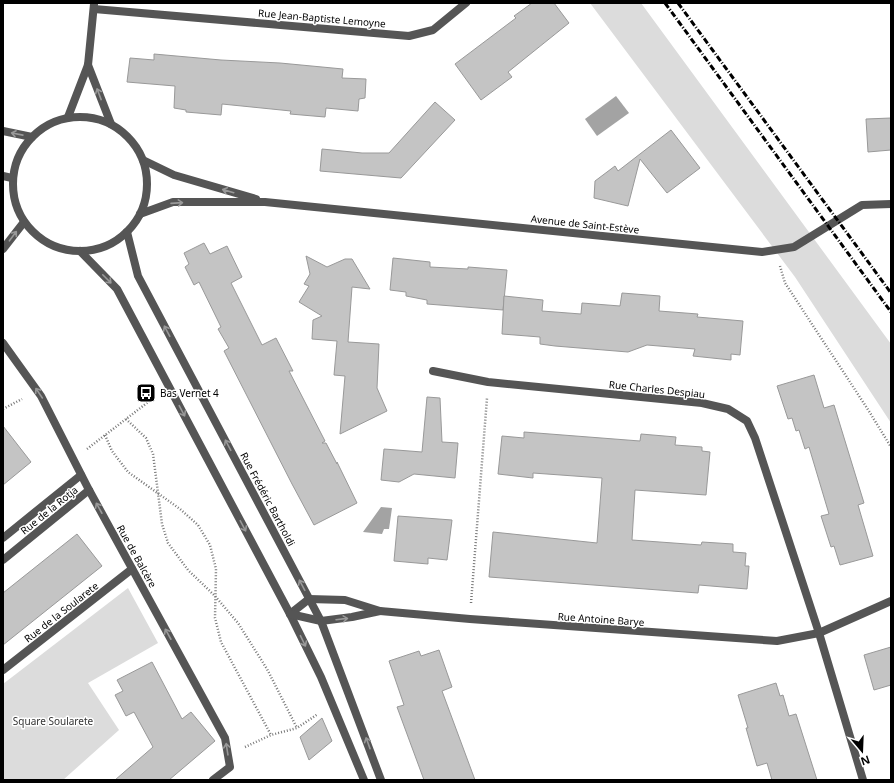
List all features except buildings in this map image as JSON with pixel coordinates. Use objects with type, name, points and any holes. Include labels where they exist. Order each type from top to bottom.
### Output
[{"type":"street","name":"Rue Jean-Baptiste Lemoyne","points":[[94,6],[409,36],[433,30],[466,3]]},
{"type":"street","points":[[68,117],[88,65],[94,6]]},
{"type":"street","points":[[88,65],[111,124]]},
{"type":"street","points":[[68,117],[90,117],[111,124],[125,133],[136,146],[143,160],[148,178],[146,196],[140,214],[127,232],[113,243],[97,249],[80,251],[58,248],[39,238],[24,222],[14,201],[12,178],[18,156],[32,137],[48,124],[68,117]]},
{"type":"street","points":[[3,131],[32,137]]},
{"type":"street","name":"Avenue de Saint-Estève","points":[[143,160],[174,175],[265,202]]},
{"type":"street","points":[[3,176],[12,178]]},
{"type":"street","name":"Avenue de Saint-Estève","points":[[140,214],[173,202],[265,202],[762,252],[794,247],[862,205],[891,204]]},
{"type":"street","points":[[3,249],[24,222]]},
{"type":"street","name":"Rue Frédéric Bartholdi","points":[[127,232],[138,276],[321,621],[381,780]]},
{"type":"street","points":[[80,251],[117,289],[290,614],[321,677],[364,780]]},
{"type":"street","name":"Rue de Balcère","points":[[3,343],[41,396],[89,490],[225,738],[230,767],[213,780]]},
{"type":"street","name":"Rue Charles Despiau","points":[[434,371],[488,382],[702,403],[728,409],[747,421],[755,438],[820,633],[863,780]]},
{"type":"street","name":"Rue de la Rotja","points":[[3,538],[81,475]]},
{"type":"street","name":"Rue de la Rotja","points":[[3,560],[89,490]]},
{"type":"street","name":"Rue de la Soularete","points":[[3,670],[132,569]]},
{"type":"street","points":[[290,614],[309,599]]},
{"type":"street","name":"Rue Antoine Barye","points":[[309,599],[345,600],[380,611],[470,620],[777,641],[820,633],[891,601]]},
{"type":"street","name":"Rue Antoine Barye","points":[[290,614],[321,621],[352,617],[380,611]]},
{"type":"path","points":[[775,250],[785,283],[891,447]]},
{"type":"path","points":[[470,620],[488,382]]},
{"type":"path","points":[[74,459],[168,386]]},
{"type":"path","points":[[126,419],[146,438],[153,454],[162,524],[168,543],[188,570],[215,596],[238,623],[267,669],[298,728]]},
{"type":"path","points":[[105,435],[112,451],[128,472],[180,509],[198,525],[210,545],[216,569],[215,618],[221,642],[271,734]]},
{"type":"path","points":[[227,753],[239,750],[271,734],[298,728],[322,712]]},
{"type":"green space","points":[[590,3],[641,3],[891,344],[891,423],[795,277]]},
{"type":"green space","name":"Square Soularete","points":[[128,588],[158,643],[88,683],[119,730],[63,780],[3,780],[3,684]]},
{"type":"shaded area","points":[[616,96],[629,113],[597,136],[585,119]]},
{"type":"shaded area","points":[[381,507],[392,508],[389,529],[384,529],[382,534],[363,532]]},
{"type":"railway","points":[[665,3],[891,312]]},
{"type":"railway","points":[[678,3],[891,293]]},
{"type":"place","name":"Bas Vernet 4","points":[[146,393]]}]
